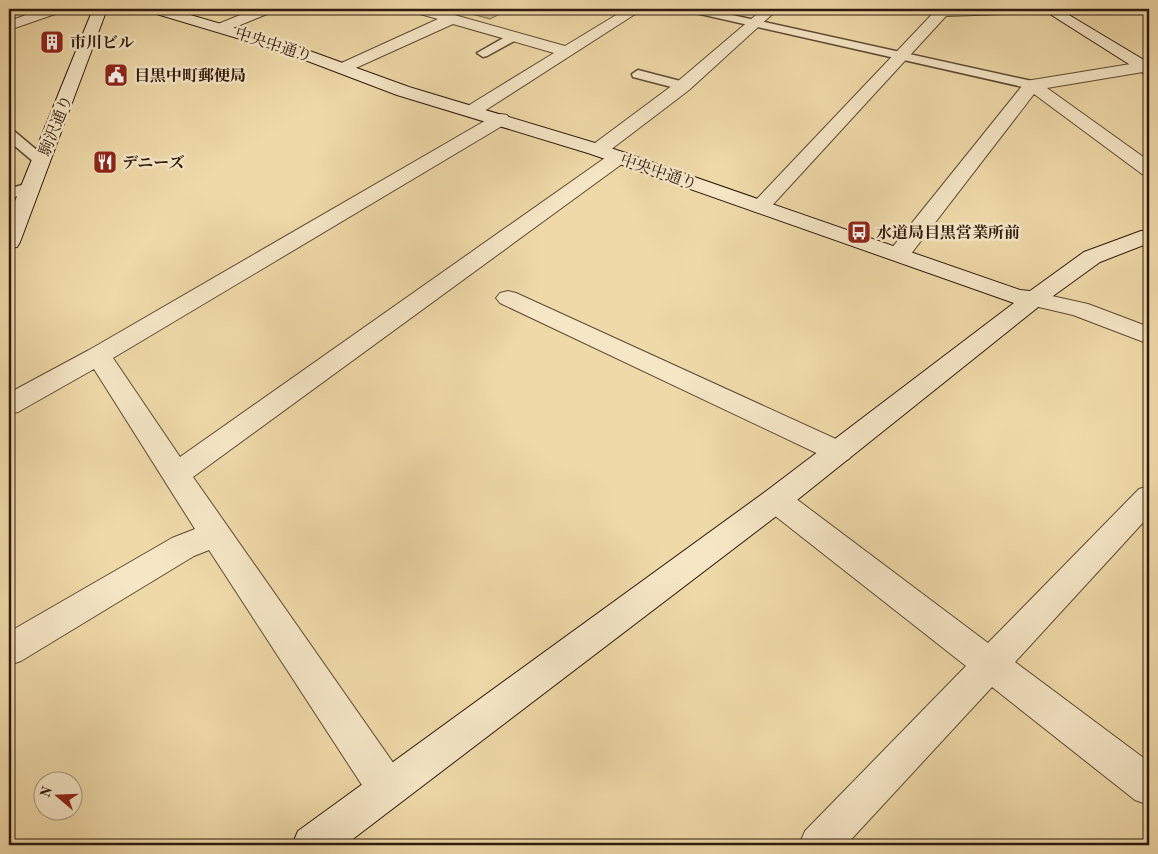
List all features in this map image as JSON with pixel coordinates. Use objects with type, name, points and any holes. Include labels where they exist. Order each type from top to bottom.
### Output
[{"type":"street","points":[[9,26],[56,9]]},
{"type":"street","name":"駒沢通り","points":[[9,242],[100,9]]},
{"type":"street","points":[[223,28],[267,9]]},
{"type":"street","points":[[418,9],[568,52]]},
{"type":"street","points":[[472,111],[636,9]]},
{"type":"street","points":[[176,474],[608,154],[753,23],[771,9]]},
{"type":"street","points":[[760,206],[942,12],[1033,9]]},
{"type":"street","points":[[1049,9],[1148,68]]},
{"type":"street","name":"中央中通り","points":[[170,10],[290,49],[403,90],[502,119],[608,154],[1016,296],[1080,309],[1149,336]]},
{"type":"street","points":[[342,68],[451,19]]},
{"type":"street","points":[[899,254],[1032,84],[1148,68]]},
{"type":"street","points":[[1032,84],[1149,170]]},
{"type":"street","points":[[9,405],[98,356],[502,119]]},
{"type":"street","points":[[312,845],[776,500],[1034,299],[1092,257],[1149,236]]},
{"type":"street","points":[[508,298],[838,452]]},
{"type":"street","points":[[98,356],[214,534],[387,788]]},
{"type":"street","points":[[819,845],[1149,497]]},
{"type":"street","points":[[776,500],[1149,786]]},
{"type":"street","points":[[9,650],[183,548],[214,534]]},
{"type":"lane","points":[[691,9],[1032,84]]},
{"type":"lane","points":[[925,9],[942,12]]},
{"type":"lane","points":[[483,53],[512,37]]},
{"type":"lane","points":[[638,74],[683,86]]},
{"type":"lane","points":[[11,139],[40,160]]},
{"type":"lane","points":[[9,194],[31,187]]},
{"type":"shaded area","points":[[454,9],[510,9],[490,19]]},
{"type":"place","name":"市川ビル","points":[[52,42]]},
{"type":"place","name":"目黒中町郵便局","points":[[116,75]]},
{"type":"place","name":"デニーズ","points":[[105,162]]},
{"type":"place","name":"水道局目黒営業所前","points":[[859,232]]}]
